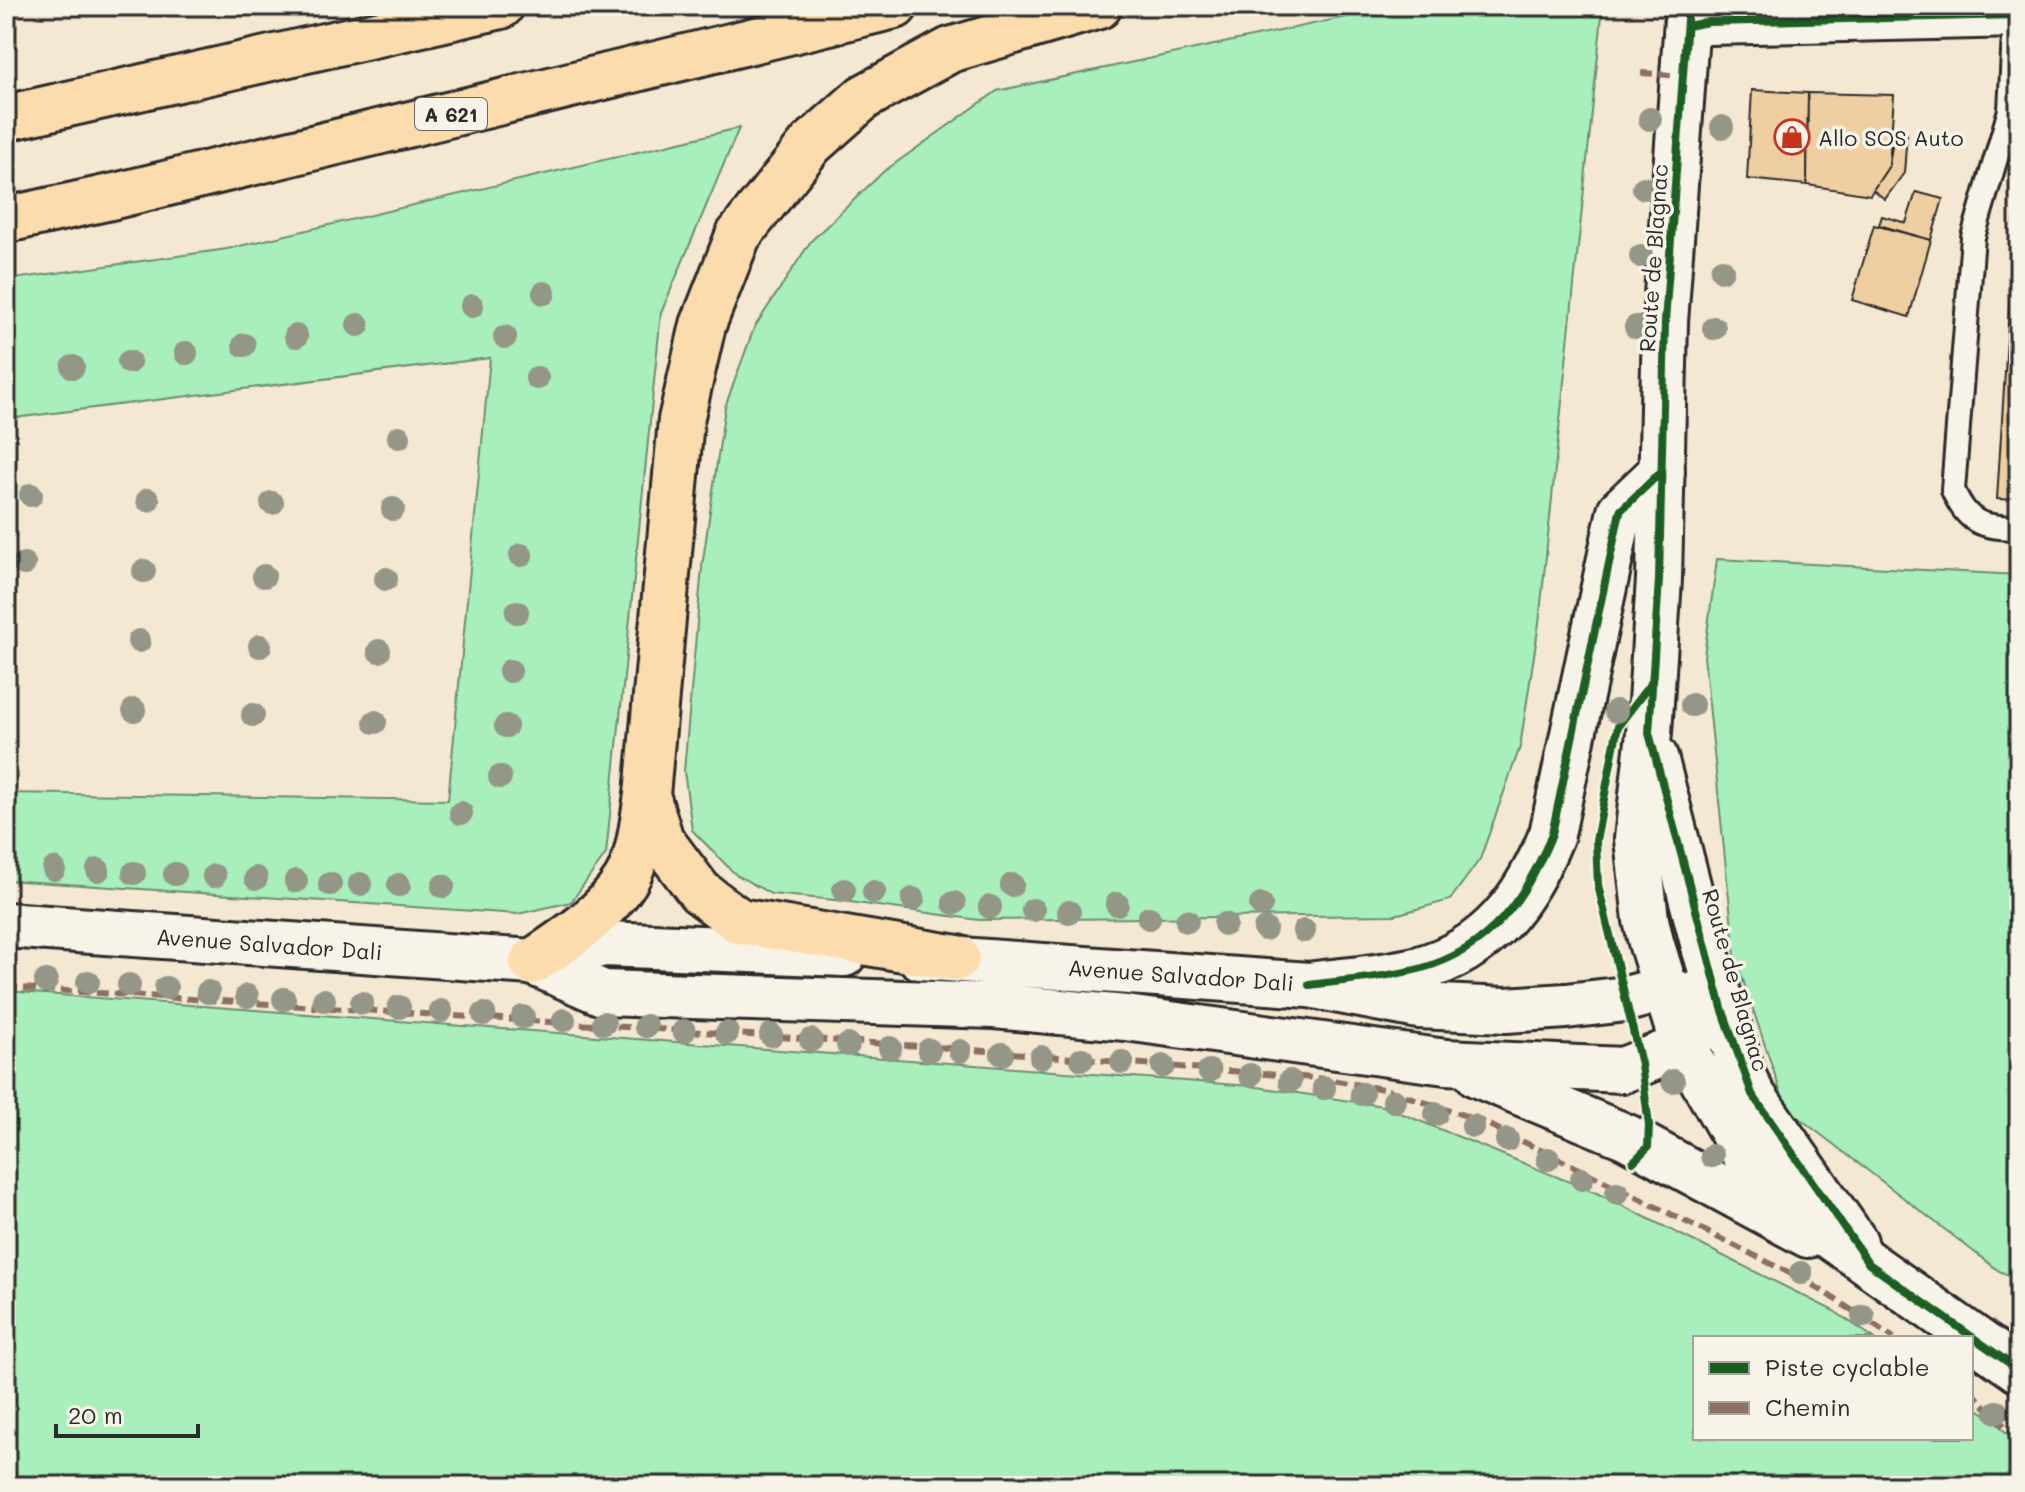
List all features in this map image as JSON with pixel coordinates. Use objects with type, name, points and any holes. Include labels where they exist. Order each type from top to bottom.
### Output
[{"type":"highway","points":[[6,118],[501,6]]},
{"type":"highway","name":"A 621","points":[[6,220],[131,193],[895,6]]},
{"type":"highway","points":[[532,962],[599,913],[627,879],[641,834],[681,420],[703,325],[738,236],[811,144],[864,97],[950,50],[1099,6]]},
{"type":"highway","points":[[647,795],[661,840],[700,892],[739,921],[957,958]]},
{"type":"street","points":[[1688,16],[1708,22],[2017,15]]},
{"type":"street","name":"Route de Blagnac","points":[[1688,16],[1665,322],[1659,579],[1649,733],[1637,839],[1646,920],[1683,1046],[1744,1153],[1783,1203],[1971,1336]]},
{"type":"street","points":[[1309,985],[1419,969],[1457,954],[1502,923],[1534,877],[1552,834],[1620,511],[1662,471]]},
{"type":"street","name":"Route de Blagnac","points":[[1649,733],[1722,1008],[1752,1094],[1869,1264]]},
{"type":"street","name":"Avenue Salvador Dali","points":[[6,925],[532,962],[604,944],[957,958],[1309,985],[1418,1006],[1506,1010],[1626,999],[1664,989]]},
{"type":"street","name":"Avenue Salvador Dali","points":[[532,962],[603,993],[994,1006],[1126,1018],[1446,1062],[1623,1070],[1683,1046],[1722,1008]]},
{"type":"street","points":[[1664,989],[1722,1008]]},
{"type":"street","name":"Avenue Salvador Dali","points":[[1446,1062],[1627,1137],[1823,1243],[1869,1264]]},
{"type":"street","name":"Route de Blagnac","points":[[1973,1337],[2019,1370]]},
{"type":"lane","points":[[2017,15],[2010,110],[1973,237],[1953,490],[1970,519],[1989,527],[2019,528]]},
{"type":"green space","points":[[1397,6],[1603,6],[1539,623],[1520,747],[1480,859],[1450,900],[1395,915],[979,920],[771,894],[735,874],[692,830],[684,771],[702,567],[725,407],[754,328],[811,241],[883,172],[997,91]]},
{"type":"green space","points":[[739,128],[661,313],[606,854],[571,902],[518,914],[6,880],[6,793],[448,800],[490,358],[6,419],[6,280],[227,249]]},
{"type":"green space","points":[[1717,559],[2019,575],[2019,1280],[1999,1271],[1786,1108],[1735,956],[1704,656]]},
{"type":"green space","points":[[6,991],[1251,1086],[1383,1106],[1599,1194],[1834,1311],[1871,1336],[1693,1336],[1693,1440],[1973,1440],[1973,1405],[1993,1419],[2019,1446],[2019,1486],[6,1486]]},
{"type":"building","points":[[1752,90],[1808,93],[1807,185],[1747,179]]},
{"type":"building","points":[[1808,93],[1894,95],[1889,166],[1870,195],[1807,185]]},
{"type":"building","points":[[1894,132],[1907,134],[1904,173],[1885,199],[1873,190],[1889,166]]},
{"type":"building","points":[[2019,149],[2019,500],[1997,499]]},
{"type":"building","points":[[1916,192],[1943,199],[1931,240],[1879,225],[1882,216],[1906,223]]},
{"type":"building","points":[[1874,225],[1931,240],[1909,317],[1852,300]]},
{"type":"marked path","points":[[1641,73],[1683,76]]},
{"type":"marked path","points":[[6,987],[950,1048],[1326,1079],[1388,1090],[1481,1121],[1612,1185],[1810,1283],[1891,1336]]},
{"type":"marked path","points":[[1973,1393],[2019,1441]]},
{"type":"cycle path","points":[[1688,6],[1665,322],[1659,579],[1649,733],[1722,1008],[1752,1094],[1869,1264],[1971,1336]]},
{"type":"cycle path","points":[[1687,26],[1708,22],[2019,15]]},
{"type":"cycle path","points":[[1309,985],[1392,975],[1444,960],[1485,935],[1517,900],[1552,834],[1620,511],[1662,471]]},
{"type":"cycle path","points":[[1633,1162],[1648,1147],[1649,1125],[1641,1064],[1598,885],[1596,841],[1618,726],[1651,683]]},
{"type":"cycle path","points":[[1973,1337],[2019,1370]]},
{"type":"place","name":"Allo SOS Auto","points":[[1792,137]]}]
